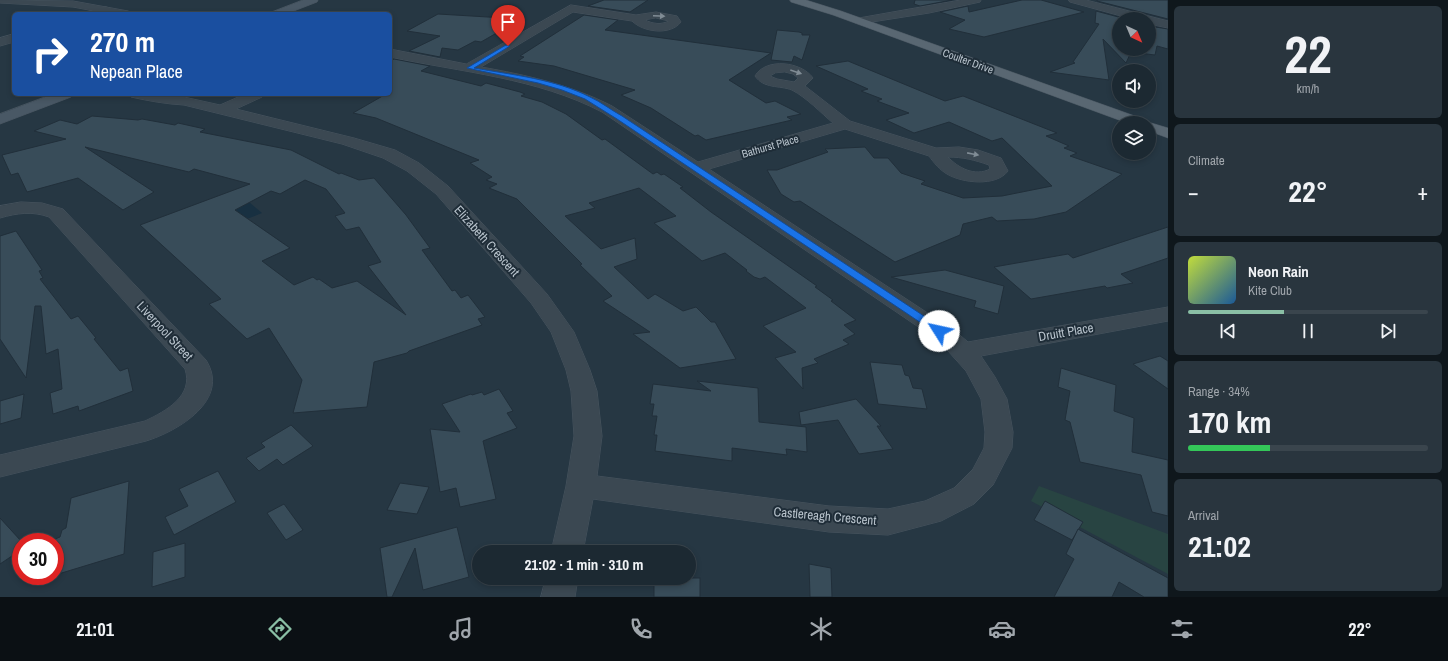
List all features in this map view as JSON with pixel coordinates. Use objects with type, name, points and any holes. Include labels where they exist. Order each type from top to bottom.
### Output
[{"type":"main road","points":[[281,12],[313,0]]},
{"type":"main road","name":"Coulter Drive","points":[[795,0],[859,21],[1122,116]]},
{"type":"main road","points":[[0,119],[61,96]]},
{"type":"main road","points":[[1156,129],[1168,133]]},
{"type":"street","points":[[0,0],[38,0],[73,4],[117,12]]},
{"type":"street","points":[[859,21],[929,10],[976,0]]},
{"type":"street","points":[[1074,0],[1119,12]]},
{"type":"street","points":[[560,3],[571,8],[636,18]]},
{"type":"street","points":[[469,68],[571,8]]},
{"type":"street","points":[[98,12],[106,10]]},
{"type":"street","points":[[875,27],[920,15],[929,10]]},
{"type":"street","points":[[1156,22],[1168,25]]},
{"type":"street","points":[[0,42],[12,39]]},
{"type":"street","name":"Castlereagh Crescent","points":[[392,53],[539,82],[588,98],[607,109],[931,325],[963,351],[976,366],[994,400],[1000,432],[998,448],[983,477],[964,496],[930,512],[888,522],[829,519],[581,486]]},
{"type":"street","points":[[797,87],[845,124],[935,153]]},
{"type":"street","name":"Elizabeth Crescent","points":[[146,96],[160,99],[178,98],[376,149],[413,167],[442,190],[539,299],[562,332],[578,370],[584,391],[588,436],[581,486],[568,545]]},
{"type":"street","points":[[222,110],[253,96]]},
{"type":"street","name":"Bathurst Place","points":[[695,168],[845,124]]},
{"type":"street","name":"Liverpool Street","points":[[0,212],[10,208],[34,207],[46,208],[56,213],[197,366],[200,379],[196,394],[185,409],[168,422],[146,431],[0,466]]},
{"type":"street","name":"Druitt Place","points":[[963,351],[1168,314]]},
{"type":"street","points":[[558,597],[561,585]]},
{"type":"green space","points":[[1039,486],[1168,534],[1168,574],[1031,501]]},
{"type":"water","points":[[249,202],[262,213],[247,219],[235,210],[238,206]]},
{"type":"building","points":[[604,0],[648,0],[630,12],[588,6]]},
{"type":"building","points":[[915,0],[952,0],[920,6],[914,4]]},
{"type":"building","points":[[1022,0],[1041,0],[1084,12],[984,37],[949,29],[965,20],[940,12],[968,6],[969,12]]},
{"type":"building","points":[[1168,0],[1168,19],[1156,16],[1156,12],[1140,12],[1097,1]]},
{"type":"building","points":[[1096,11],[1112,15],[1112,48],[1103,39],[1109,80],[1050,72],[1075,63],[1073,62],[1099,24],[1095,23]]},
{"type":"building","points":[[438,14],[521,19],[481,42],[475,41],[458,50],[442,48],[440,57],[409,51],[440,36],[407,31]]},
{"type":"building","points":[[584,15],[618,20],[605,30],[771,53],[729,80],[766,103],[775,101],[801,114],[787,117],[792,120],[706,140],[698,135],[695,136],[651,108],[621,95],[635,90],[554,66],[518,61],[524,57],[520,56]]},
{"type":"building","points":[[1156,27],[1168,29],[1168,49],[1157,46],[1156,50]]},
{"type":"building","points":[[777,30],[799,32],[802,33],[802,35],[810,35],[802,60],[794,56],[792,62],[771,60]]},
{"type":"building","points":[[1119,56],[1129,56],[1126,63]]},
{"type":"building","points":[[394,59],[430,66],[421,71],[481,86],[486,83],[525,94],[521,96],[542,102],[566,114],[602,140],[605,139],[653,174],[657,172],[661,175],[664,174],[683,187],[680,188],[711,212],[817,286],[815,287],[856,320],[844,325],[855,334],[843,340],[849,344],[814,359],[818,363],[802,368],[803,389],[775,358],[796,352],[763,326],[806,308],[765,277],[760,279],[754,277],[725,253],[702,261],[654,223],[676,216],[639,188],[589,203],[595,208],[565,216],[601,249],[635,238],[637,259],[614,267],[648,299],[655,294],[683,311],[696,307],[711,322],[715,322],[736,359],[680,368],[633,334],[650,332],[603,301],[612,296],[517,199],[489,188],[497,184],[486,180],[492,177],[470,163],[479,160],[376,118],[353,113],[383,96],[392,96],[392,60]]},
{"type":"building","points":[[848,61],[945,101],[963,96],[1057,133],[1046,136],[1069,146],[1064,148],[1077,153],[1070,156],[1122,174],[1066,212],[1034,219],[997,221],[992,217],[963,224],[960,235],[895,262],[800,201],[794,202],[781,194],[767,170],[777,170],[828,152],[825,149],[865,147],[874,158],[888,158],[901,173],[925,181],[921,184],[963,198],[1002,196],[1052,186],[1002,138],[992,141],[949,122],[914,133],[886,120],[909,113],[877,101],[882,99],[861,91],[868,89],[816,66]]},
{"type":"building","points":[[92,116],[138,120],[142,119],[175,125],[178,123],[205,129],[200,132],[291,150],[339,174],[341,173],[359,180],[374,178],[406,215],[430,248],[422,250],[452,291],[455,290],[461,298],[468,295],[485,317],[478,319],[482,325],[407,353],[374,362],[367,407],[293,413],[302,380],[269,328],[247,339],[209,304],[221,299],[140,225],[250,184],[194,169],[189,172],[85,147],[154,192],[123,210],[78,178],[27,192],[18,173],[11,175],[2,155],[66,139],[34,131],[60,120],[77,124]],"holes":[[[305,180],[326,189],[345,213],[335,216],[346,230],[359,227],[381,262],[368,266],[406,315],[357,281],[332,288],[319,279],[317,280],[313,277],[294,285],[262,261],[290,248],[235,210],[271,191],[280,194]]]},
{"type":"building","points":[[1168,227],[1168,258],[1121,274],[1133,283],[1107,288],[1105,286],[1031,299],[994,267],[1068,254],[1073,258]]},
{"type":"building","points":[[16,231],[42,270],[39,271],[43,278],[40,279],[71,319],[78,316],[96,338],[94,339],[120,371],[128,368],[133,391],[79,411],[78,406],[53,414],[50,393],[62,389],[58,349],[46,354],[41,306],[35,306],[26,378],[0,339],[0,236]]},
{"type":"building","points":[[945,270],[1004,286],[998,314],[974,307],[976,301],[891,277]]},
{"type":"building","points":[[1160,356],[1168,361],[1168,389],[1133,364]]},
{"type":"building","points":[[870,362],[902,365],[905,375],[909,376],[913,388],[922,389],[927,409],[878,404]]},
{"type":"building","points":[[1061,368],[1116,385],[1114,411],[1134,418],[1132,452],[1168,460],[1168,516],[1152,512],[1141,475],[1080,462],[1070,422],[1065,420],[1070,391],[1058,387]]},
{"type":"building","points":[[697,381],[758,388],[759,422],[806,427],[807,452],[786,449],[787,455],[732,448],[732,461],[655,451],[657,435],[654,435],[657,416],[652,416],[654,404],[650,404],[653,384],[711,391]]},
{"type":"building","points":[[499,389],[513,411],[507,413],[517,428],[483,441],[496,499],[460,507],[456,488],[440,492],[430,429],[460,432],[442,404],[471,394],[482,392],[484,395]]},
{"type":"building","points":[[24,394],[21,418],[0,424],[0,401]]},
{"type":"building","points":[[856,399],[881,426],[877,426],[893,449],[859,454],[838,420],[801,425],[799,412]]},
{"type":"building","points":[[291,425],[313,446],[283,465],[277,459],[259,471],[246,458],[265,447],[261,443]]},
{"type":"building","points":[[218,471],[236,502],[174,535],[165,517],[188,506],[179,489]]},
{"type":"building","points":[[129,481],[124,554],[64,572],[64,533],[61,533],[62,530],[66,528],[71,498]]},
{"type":"building","points":[[400,483],[429,487],[417,514],[387,510]]},
{"type":"building","points":[[1045,501],[1083,522],[1072,540],[1034,520]]},
{"type":"building","points":[[284,504],[303,530],[286,540],[267,513]]},
{"type":"building","points":[[0,518],[14,533],[12,533],[12,556],[0,564]]},
{"type":"building","points":[[457,527],[469,577],[423,590],[415,548],[392,597],[387,597],[380,548]]},
{"type":"building","points":[[1078,529],[1168,578],[1168,597],[1144,597],[1119,582],[1112,597],[1054,597],[1074,559],[1066,554]]},
{"type":"building","points":[[185,543],[185,577],[152,587],[153,552]]},
{"type":"building","points":[[809,564],[831,568],[832,597],[810,597]]},
{"type":"building","points":[[696,578],[700,578],[700,597],[654,597],[654,585],[696,585]]},
{"type":"route","points":[[508,46],[469,68],[539,82],[588,98],[620,117],[939,331]]}]
